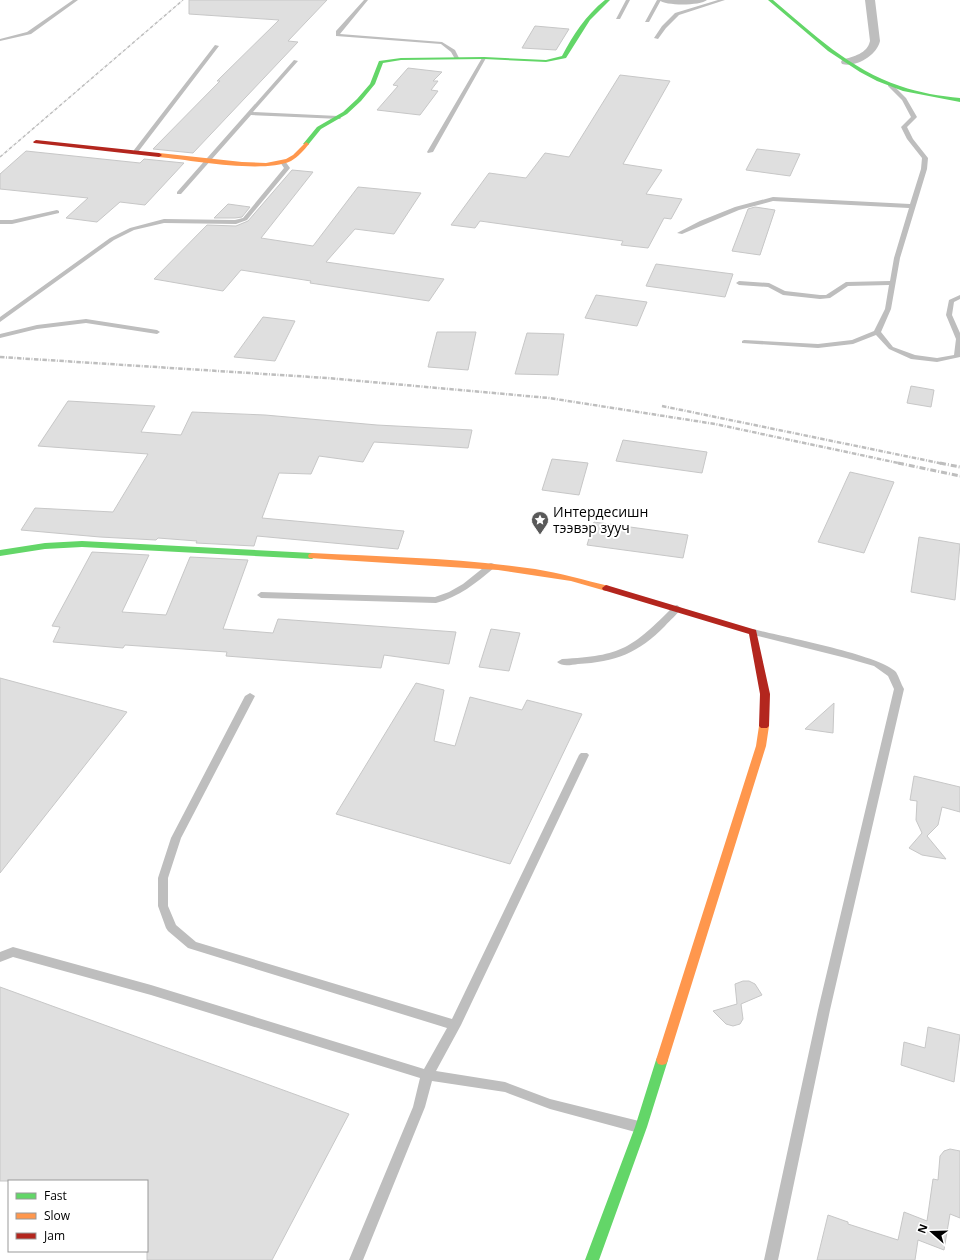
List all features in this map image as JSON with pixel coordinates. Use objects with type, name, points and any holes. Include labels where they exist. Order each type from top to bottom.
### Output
[{"type":"street","points":[[36,142],[271,165],[290,160],[300,151],[318,129],[346,112],[372,84],[375,77],[375,71],[381,62],[401,59],[458,58],[534,61],[555,60],[564,57],[586,22],[600,4],[608,0]]},
{"type":"street","points":[[664,0],[686,2],[702,0]]},
{"type":"street","points":[[770,0],[846,62],[865,74],[890,85],[917,93],[960,100]]},
{"type":"street","points":[[846,62],[865,56],[874,46],[875,41],[870,0]]},
{"type":"street","points":[[0,553],[45,546],[82,544],[491,566],[578,580],[753,632],[765,694],[765,723],[761,746],[641,1127],[592,1260]]},
{"type":"lane","points":[[0,40],[29,33],[76,0]]},
{"type":"lane","points":[[366,0],[338,32],[338,35],[442,43],[453,50],[458,58]]},
{"type":"lane","points":[[618,18],[628,0]]},
{"type":"lane","points":[[647,21],[659,0]]},
{"type":"lane","points":[[656,38],[664,27],[677,14],[723,0]]},
{"type":"lane","points":[[136,151],[217,46]]},
{"type":"lane","points":[[430,152],[484,58]]},
{"type":"lane","points":[[179,193],[296,61]]},
{"type":"lane","points":[[744,342],[818,346],[853,342],[877,332],[888,309],[897,258],[924,169],[925,158],[910,139],[904,127],[914,117],[904,99],[890,85]]},
{"type":"lane","points":[[250,113],[338,118]]},
{"type":"lane","points":[[0,320],[112,239],[132,229],[164,221],[236,222],[245,219],[287,168],[283,162]]},
{"type":"lane","points":[[680,233],[714,217],[754,202],[773,199],[913,206]]},
{"type":"lane","points":[[0,222],[12,222],[57,212]]},
{"type":"lane","points":[[738,283],[769,285],[784,293],[828,298],[846,284],[893,283]]},
{"type":"lane","points":[[877,332],[891,348],[914,357],[937,360],[957,356],[959,339],[949,315],[951,301],[960,297]]},
{"type":"lane","points":[[0,336],[37,327],[86,321],[157,332]]},
{"type":"lane","points":[[261,595],[436,600],[452,596],[462,590],[491,566]]},
{"type":"lane","points":[[562,662],[593,660],[625,652],[649,636],[676,608]]},
{"type":"lane","points":[[753,632],[848,655],[876,664],[892,674],[899,689],[824,1010],[771,1260]]},
{"type":"lane","points":[[250,696],[174,845],[163,878],[163,906],[172,928],[192,945],[455,1025]]},
{"type":"lane","points":[[356,1260],[419,1107],[427,1075],[455,1025],[584,755]]},
{"type":"lane","points":[[0,957],[13,952],[151,990],[427,1075],[505,1087],[550,1104],[641,1127]]},
{"type":"building","points":[[189,0],[327,0],[288,41],[298,42],[193,153],[153,149],[220,81],[217,81],[279,20],[189,14]]},
{"type":"building","points":[[535,26],[569,29],[556,50],[522,48]]},
{"type":"building","points":[[408,68],[442,72],[433,81],[438,81],[431,90],[438,91],[420,115],[377,110],[398,86],[393,85]]},
{"type":"building","points":[[620,75],[670,81],[623,164],[662,170],[646,194],[682,199],[671,219],[664,218],[648,248],[621,245],[623,241],[480,221],[475,228],[451,225],[489,173],[526,178],[545,153],[569,157]]},
{"type":"building","points":[[757,149],[800,154],[790,176],[746,170]]},
{"type":"building","points":[[26,151],[140,163],[144,159],[184,163],[145,205],[120,202],[97,222],[66,218],[88,198],[0,189],[0,174]]},
{"type":"building","points":[[292,170],[313,172],[261,238],[313,246],[358,187],[421,193],[394,234],[355,229],[326,262],[444,279],[429,301],[310,283],[311,281],[241,270],[223,291],[154,279],[207,225],[236,226],[248,221]]},
{"type":"building","points":[[228,204],[250,207],[242,217],[214,218]]},
{"type":"building","points":[[755,207],[775,210],[760,255],[732,251],[748,209]]},
{"type":"building","points":[[656,264],[733,274],[725,297],[646,286]]},
{"type":"building","points":[[596,295],[647,302],[637,326],[585,318]]},
{"type":"building","points":[[263,317],[295,321],[275,361],[234,357]]},
{"type":"building","points":[[437,332],[476,332],[468,370],[428,367]]},
{"type":"building","points":[[527,333],[564,334],[558,375],[515,374]]},
{"type":"building","points":[[911,386],[934,390],[931,407],[907,403]]},
{"type":"building","points":[[68,401],[155,406],[141,432],[181,435],[192,412],[265,415],[377,425],[472,430],[468,448],[374,442],[363,462],[319,456],[311,474],[279,473],[262,518],[404,531],[398,549],[257,536],[254,546],[196,543],[197,541],[158,538],[156,540],[100,537],[21,530],[35,508],[113,512],[148,454],[38,446]]},
{"type":"building","points":[[623,440],[707,452],[702,473],[616,461]]},
{"type":"building","points":[[552,459],[588,463],[579,495],[542,490]]},
{"type":"building","points":[[850,472],[894,482],[864,553],[818,542]]},
{"type":"building","points":[[594,522],[688,535],[683,558],[587,545]]},
{"type":"building","points":[[919,537],[960,544],[955,600],[911,592]]},
{"type":"building","points":[[92,552],[149,555],[122,612],[166,615],[190,557],[248,560],[223,629],[273,633],[278,619],[456,632],[449,664],[384,655],[381,668],[226,656],[227,652],[125,645],[123,648],[53,642],[60,627],[52,626]]},
{"type":"building","points":[[491,629],[520,633],[509,671],[479,667]]},
{"type":"building","points":[[0,678],[127,712],[0,873]]},
{"type":"building","points":[[416,683],[444,690],[434,741],[455,746],[470,697],[522,710],[527,700],[582,714],[510,864],[336,814]]},
{"type":"building","points":[[834,703],[833,733],[805,729]]},
{"type":"building","points":[[914,776],[960,787],[960,812],[942,807],[938,825],[927,836],[946,859],[922,855],[909,848],[922,833],[916,820],[917,801],[910,800]]},
{"type":"building","points":[[743,981],[749,981],[755,984],[762,995],[741,1004],[743,1019],[740,1024],[733,1026],[726,1024],[713,1011],[737,1004],[735,984]]},
{"type":"building","points":[[0,987],[349,1114],[272,1260],[147,1260],[148,1180],[0,1181]]},
{"type":"building","points":[[928,1027],[960,1035],[954,1082],[901,1065],[904,1042],[925,1048]]},
{"type":"building","points":[[950,1149],[960,1151],[960,1218],[950,1214],[944,1250],[918,1240],[915,1260],[817,1260],[828,1215],[848,1222],[848,1224],[898,1240],[904,1212],[927,1221],[933,1179],[938,1180],[940,1156],[944,1151]]},
{"type":"railway","points":[[0,157],[183,0]]},
{"type":"railway","points":[[0,357],[327,378],[549,398],[715,424],[903,464]]},
{"type":"railway","points":[[662,406],[944,464]]},
{"type":"railway","points":[[898,463],[960,476]]},
{"type":"railway","points":[[940,463],[960,467]]},
{"type":"traffic: fast","points":[[306,144],[319,128],[345,113],[359,100],[372,84],[381,62],[401,59],[484,58],[546,61],[564,57],[577,33],[594,12],[608,0]]},
{"type":"traffic: fast","points":[[770,0],[830,50],[862,71],[879,80],[897,87],[928,95],[960,100]]},
{"type":"traffic: fast","points":[[0,553],[45,546],[82,544],[312,556]]},
{"type":"traffic: fast","points":[[592,1260],[641,1127],[662,1060]]},
{"type":"traffic: slow","points":[[159,155],[242,164],[266,165],[288,160],[295,156],[306,144]]},
{"type":"traffic: slow","points":[[312,556],[423,561],[498,567],[535,572],[606,588]]},
{"type":"traffic: slow","points":[[662,1060],[761,746],[764,726]]},
{"type":"traffic: jam","points":[[36,142],[159,155]]},
{"type":"traffic: jam","points":[[606,588],[753,632],[765,694],[764,726]]},
{"type":"place","name":"Интердесишн тээвэр зууч","points":[[540,535]]}]
